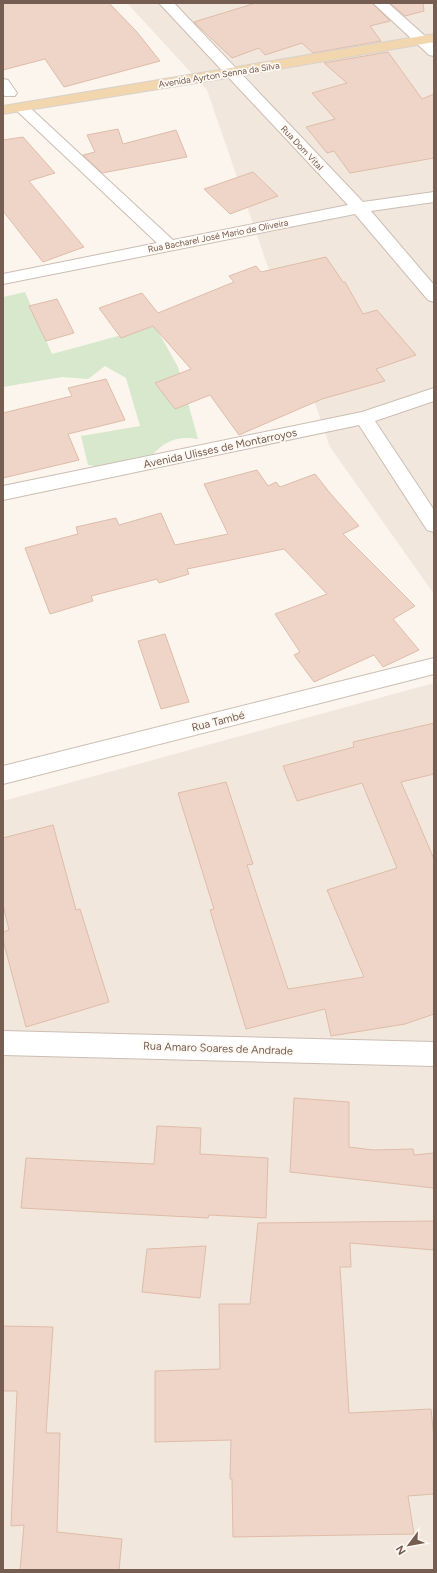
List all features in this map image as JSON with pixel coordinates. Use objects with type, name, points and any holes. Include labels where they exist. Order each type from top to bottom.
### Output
[{"type":"main road","name":"Avenida Ayrton Senna da Silva","points":[[3,110],[233,73],[427,39]]},
{"type":"street","name":"Rua Dom Vital","points":[[166,3],[359,208],[434,296]]},
{"type":"street","points":[[380,3],[427,39],[434,52]]},
{"type":"street","points":[[21,107],[168,245]]},
{"type":"street","name":"Rua Bacharel José Mario de Oliveira","points":[[3,278],[359,208],[434,197]]},
{"type":"street","name":"Avenida Ulisses de Montarroyos","points":[[3,494],[364,418],[434,394]]},
{"type":"street","points":[[364,418],[434,525]]},
{"type":"street","name":"Rua També","points":[[3,775],[434,666]]},
{"type":"street","name":"Rua Amaro Soares de Andrade","points":[[3,1042],[434,1054]]},
{"type":"shaded area","points":[[127,3],[434,3],[434,594],[330,447],[207,90]]},
{"type":"shaded area","points":[[434,683],[434,1570],[3,1570],[3,801]]},
{"type":"green space","points":[[25,292],[52,354],[155,326],[178,367],[198,439],[177,439],[169,442],[156,451],[136,473],[88,465],[81,436],[140,426],[126,378],[105,366],[88,379],[62,377],[3,387],[3,297]]},
{"type":"building","points":[[3,3],[109,3],[137,32],[160,61],[64,87],[45,59],[3,70]]},
{"type":"building","points":[[256,3],[372,3],[390,21],[370,26],[381,41],[313,53],[302,43],[265,55],[259,48],[232,58],[194,22]]},
{"type":"building","points":[[390,3],[423,3],[424,11],[405,16]]},
{"type":"building","points":[[388,52],[422,99],[434,94],[434,158],[350,173],[334,151],[327,153],[306,127],[335,119],[312,93],[347,83],[324,63]]},
{"type":"building","points":[[118,129],[123,144],[176,130],[187,157],[102,173],[83,155],[95,152],[87,135]]},
{"type":"building","points":[[23,137],[55,173],[29,181],[84,247],[43,262],[3,211],[3,140]]},
{"type":"building","points":[[253,172],[278,196],[230,214],[204,189]]},
{"type":"building","points":[[326,257],[343,282],[345,282],[363,314],[377,310],[416,355],[376,369],[385,381],[322,399],[239,435],[210,395],[175,409],[155,383],[191,369],[153,326],[121,338],[99,308],[142,293],[158,313],[234,282],[229,276],[256,266],[261,272]]},
{"type":"building","points":[[57,299],[74,333],[46,341],[29,306]]},
{"type":"building","points":[[106,379],[125,420],[68,434],[79,460],[3,478],[3,413],[72,396],[68,388]]},
{"type":"building","points":[[257,470],[268,486],[276,482],[280,487],[315,474],[359,526],[343,534],[415,606],[393,619],[419,650],[383,667],[374,655],[314,682],[294,655],[300,652],[275,614],[327,594],[284,549],[187,569],[189,574],[159,583],[157,579],[91,596],[93,601],[50,614],[25,548],[78,534],[76,527],[116,518],[119,525],[161,513],[175,545],[228,534],[204,484]]},
{"type":"building","points":[[165,634],[189,702],[161,709],[138,641]]},
{"type":"building","points":[[434,723],[434,774],[401,782],[434,859],[434,1014],[405,1024],[331,1036],[325,1009],[246,1029],[210,910],[214,909],[178,793],[226,782],[253,864],[247,865],[288,989],[364,977],[327,890],[397,868],[362,783],[297,801],[283,766],[354,747],[353,742]]},
{"type":"building","points":[[53,825],[76,910],[80,909],[109,1002],[26,1027],[3,940],[3,932],[9,930],[3,905],[3,838]]},
{"type":"building","points":[[294,1098],[349,1102],[349,1147],[373,1150],[413,1149],[414,1155],[434,1153],[434,1188],[290,1172]]},
{"type":"building","points":[[157,1126],[201,1128],[200,1154],[268,1158],[266,1218],[209,1215],[208,1218],[21,1208],[26,1158],[154,1164]]},
{"type":"building","points":[[434,1221],[434,1250],[350,1243],[351,1267],[340,1267],[349,1413],[431,1409],[434,1438],[434,1494],[408,1496],[414,1534],[233,1537],[232,1479],[230,1479],[231,1440],[155,1442],[155,1371],[220,1369],[219,1304],[250,1304],[258,1223]]},
{"type":"building","points":[[206,1246],[200,1298],[142,1292],[147,1249]]},
{"type":"building","points":[[3,1326],[53,1327],[46,1433],[60,1433],[57,1532],[122,1539],[119,1570],[20,1570],[24,1525],[11,1526],[17,1391],[3,1391]]}]
